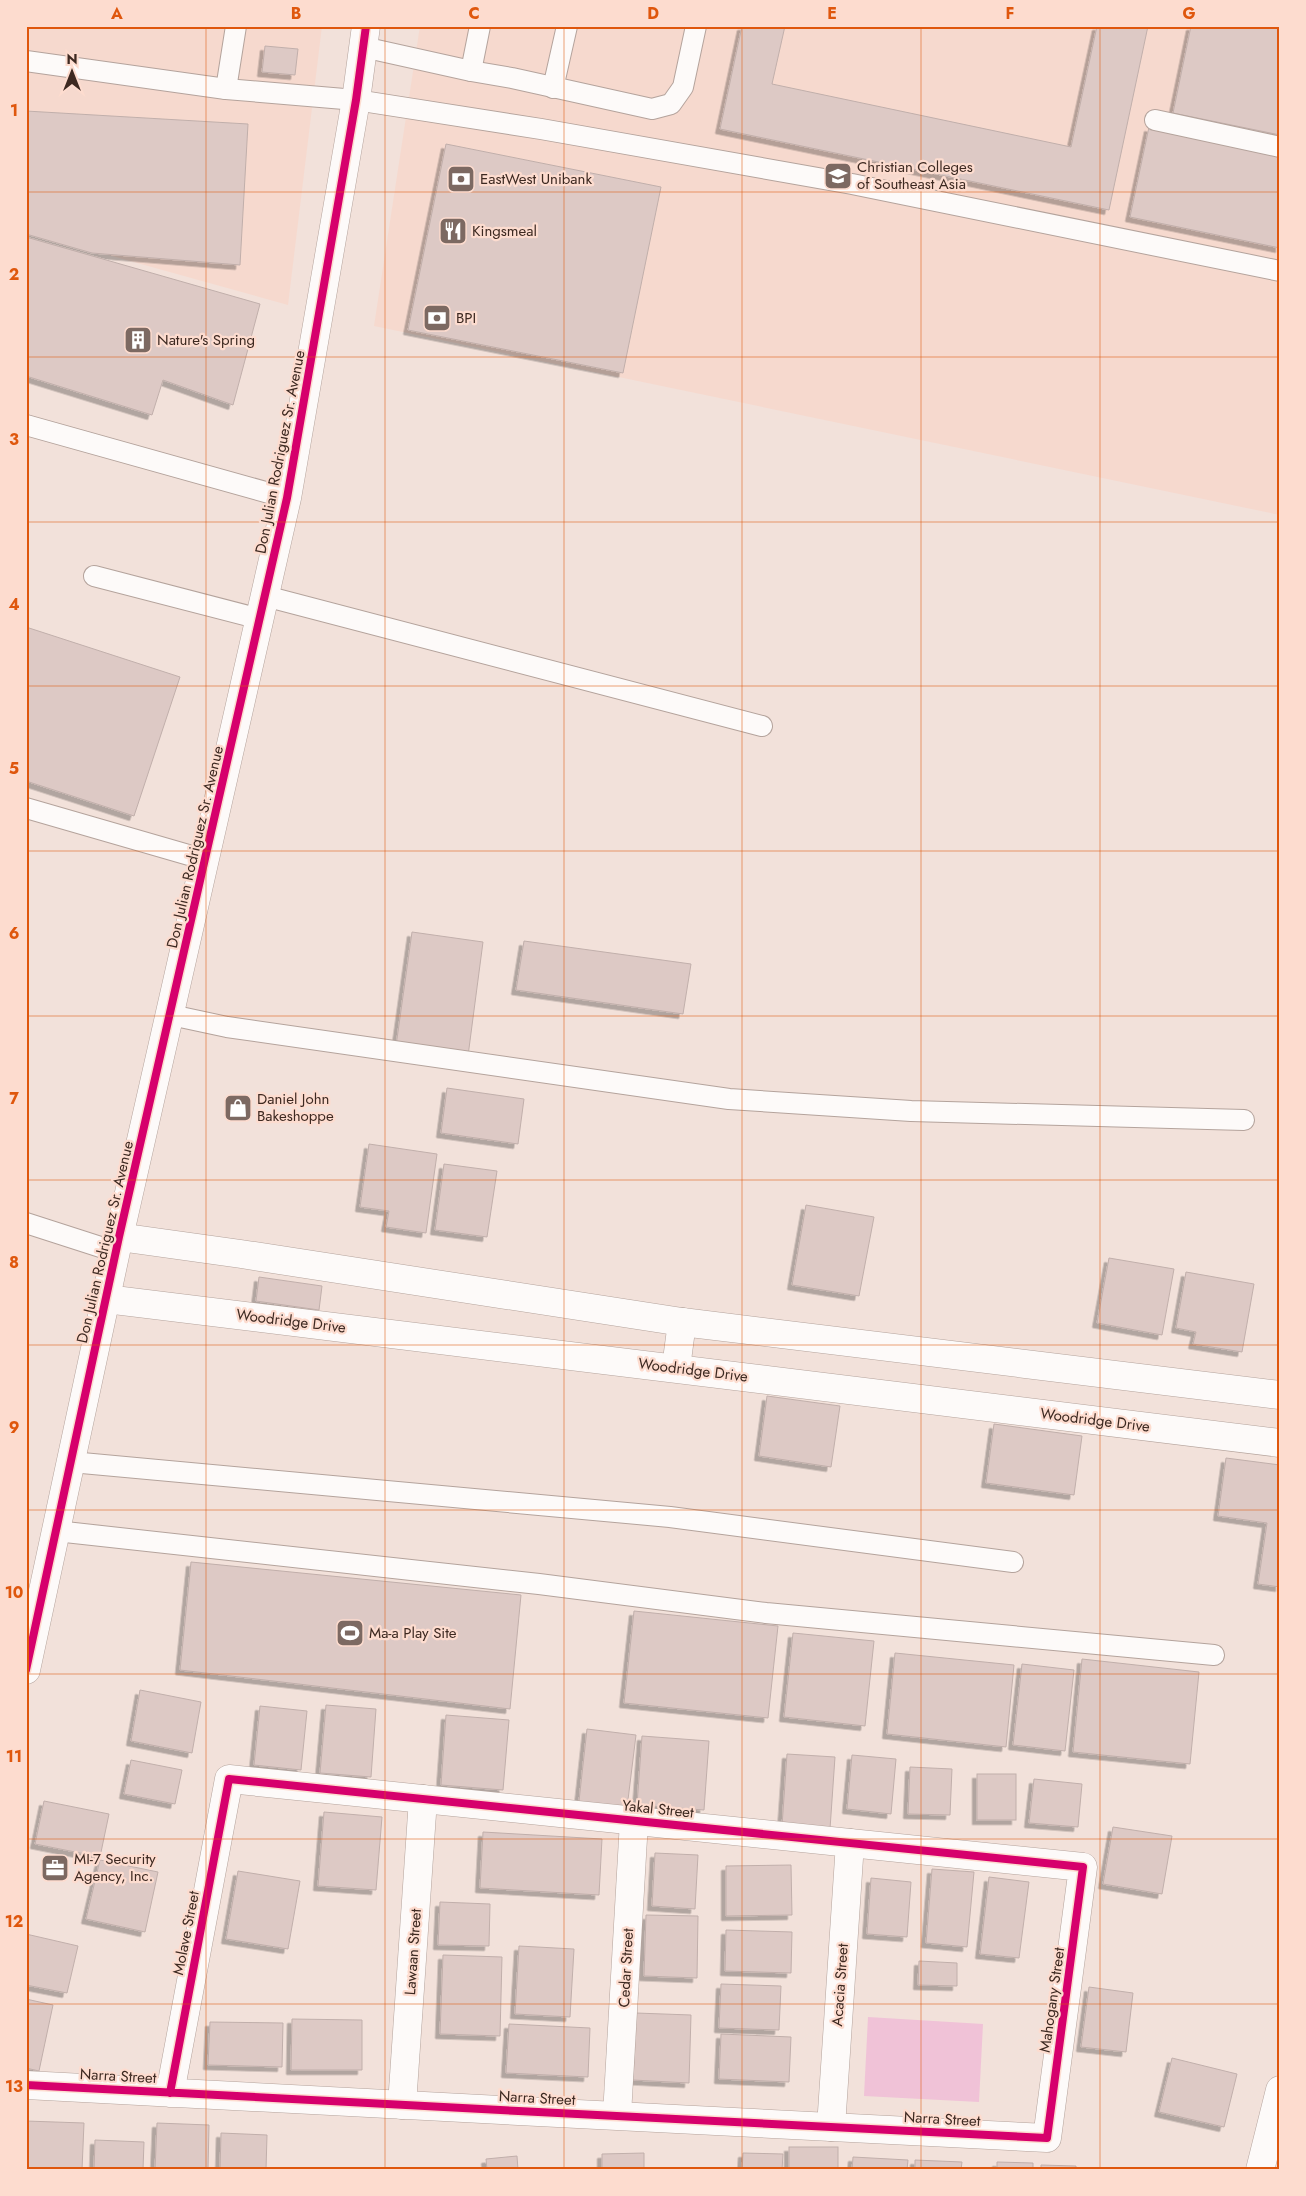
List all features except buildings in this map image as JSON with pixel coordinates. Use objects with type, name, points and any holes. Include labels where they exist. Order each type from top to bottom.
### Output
[{"type":"street","name":"Don Julian Rodriguez Sr. Avenue","points":[[26,1670],[118,1245],[287,498],[356,100],[364,37]]},
{"type":"street","points":[[118,1245],[241,1254],[682,1322],[1280,1395]]},
{"type":"street","name":"Woodridge Drive","points":[[106,1299],[1280,1443]]},
{"type":"street","points":[[676,1368],[682,1322]]},
{"type":"street","name":"Yakal Street","points":[[229,1779],[1084,1867]]},
{"type":"street","name":"Molave Street","points":[[170,2092],[229,1779]]},
{"type":"street","name":"Lawaan Street","points":[[402,2104],[423,1799]]},
{"type":"street","name":"Cedar Street","points":[[617,2115],[634,1821]]},
{"type":"street","name":"Acacia Street","points":[[831,2127],[850,1843]]},
{"type":"street","name":"Mahogany Street","points":[[1047,2138],[1084,1867]]},
{"type":"street","name":"Narra Street","points":[[26,2085],[1047,2138]]},
{"type":"street","points":[[1269,2156],[1280,2090]]},
{"type":"lane","points":[[226,89],[236,26]]},
{"type":"lane","points":[[471,71],[480,26]]},
{"type":"lane","points":[[553,88],[567,26]]},
{"type":"lane","points":[[364,37],[471,71],[512,78],[652,109],[671,104],[683,87],[696,26]]},
{"type":"lane","points":[[26,61],[226,89],[356,100],[540,129],[852,184],[1280,271]]},
{"type":"lane","points":[[1155,120],[1280,148]]},
{"type":"lane","points":[[26,425],[287,498]]},
{"type":"lane","points":[[94,576],[262,608],[762,726]]},
{"type":"lane","points":[[26,808],[206,860]]},
{"type":"lane","points":[[171,1015],[227,1027],[729,1099],[910,1111],[1244,1120]]},
{"type":"lane","points":[[26,1223],[118,1245]]},
{"type":"lane","points":[[71,1462],[670,1517],[1013,1562]]},
{"type":"lane","points":[[56,1532],[539,1584],[766,1613],[1214,1655]]},
{"type":"shaded area","points":[[26,26],[322,26],[288,305],[26,232]]},
{"type":"shaded area","name":"Christian Colleges of Southeast Asia","points":[[420,26],[1280,26],[1280,515],[374,326]]},
{"type":"shaded area","points":[[868,2017],[983,2024],[979,2102],[864,2096]]},
{"type":"cycle path","points":[[26,1670],[119,1237],[287,498],[356,100],[366,26]]},
{"type":"cycle path","points":[[26,2085],[154,2092],[281,2098],[664,2119],[1047,2138],[1083,1867],[229,1779],[170,2093]]},
{"type":"place","name":"Christian Colleges of Southeast Asia","points":[[838,176]]},
{"type":"place","name":"EastWest Unibank","points":[[461,179]]},
{"type":"place","name":"Kingsmeal","points":[[453,231]]},
{"type":"place","name":"BPI","points":[[437,318]]},
{"type":"place","name":"Nature's Spring","points":[[138,340]]},
{"type":"place","name":"Daniel John Bakeshoppe","points":[[238,1108]]},
{"type":"place","name":"Ma-a Play Site","points":[[350,1633]]},
{"type":"place","name":"MI-7 Security Agency, Inc.","points":[[55,1868]]}]
